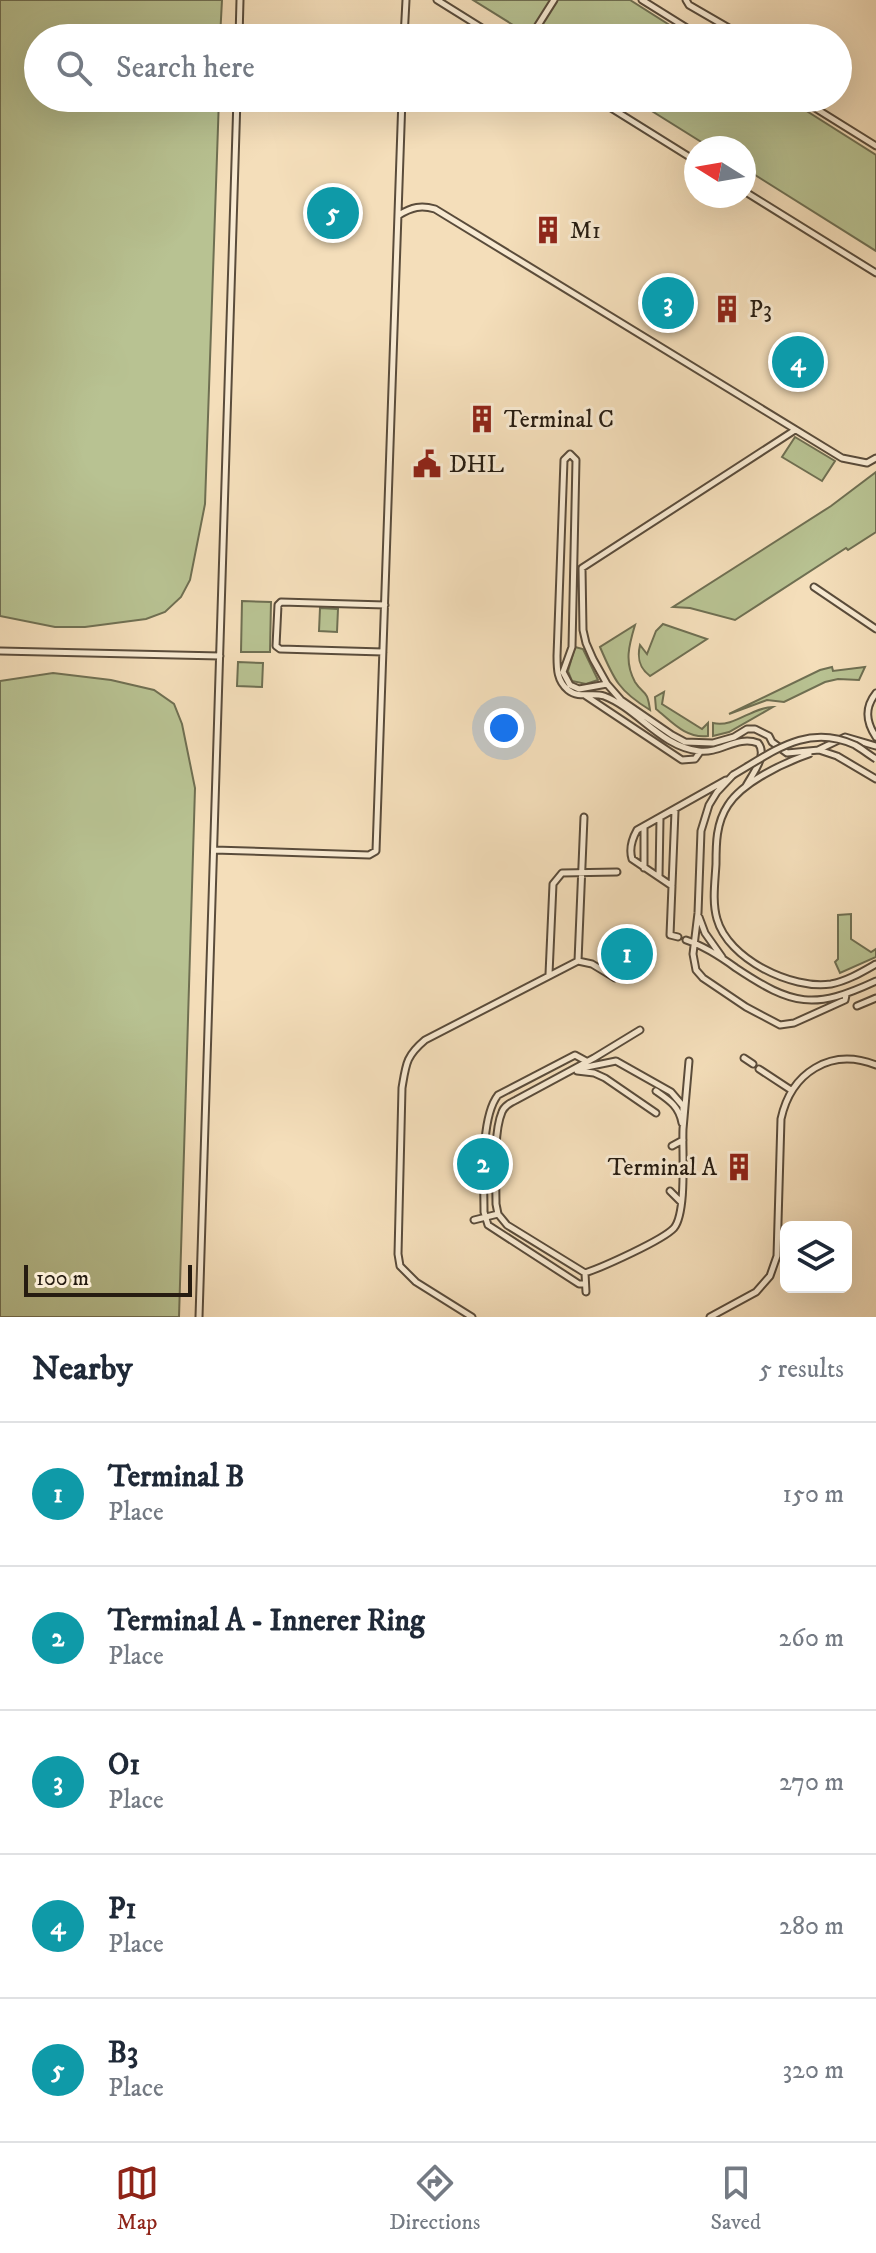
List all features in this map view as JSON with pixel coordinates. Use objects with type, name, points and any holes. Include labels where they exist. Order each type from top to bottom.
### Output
[{"type":"lane","points":[[239,24],[240,0]]},
{"type":"lane","points":[[405,24],[406,0]]},
{"type":"lane","points":[[437,0],[476,24]]},
{"type":"lane","points":[[539,24],[554,0]]},
{"type":"lane","points":[[642,0],[681,24]]},
{"type":"lane","points":[[686,0],[689,5],[722,24]]},
{"type":"lane","points":[[199,1317],[237,112]]},
{"type":"lane","points":[[214,850],[369,855],[376,851],[402,112]]},
{"type":"lane","points":[[617,112],[684,154]]},
{"type":"lane","points":[[821,112],[876,146]]},
{"type":"lane","points":[[756,198],[876,273]]},
{"type":"lane","points":[[398,215],[411,207],[435,209],[842,458],[867,463],[876,458]]},
{"type":"lane","points":[[795,430],[582,568],[586,643],[607,684],[621,700],[685,742],[713,743],[734,737],[747,729],[755,729],[769,736],[787,753],[819,750],[837,756],[876,779]]},
{"type":"lane","points":[[607,684],[579,689],[570,685],[563,672],[572,647],[575,564],[576,460],[570,454],[564,460],[557,669],[560,680],[568,690],[585,696],[682,760],[695,759],[700,752]]},
{"type":"lane","points":[[560,564],[564,559],[575,564]]},
{"type":"lane","points":[[814,587],[876,629]]},
{"type":"lane","points":[[383,652],[280,649],[276,646],[278,605],[281,602],[385,605]]},
{"type":"lane","points":[[0,651],[220,656]]},
{"type":"lane","points":[[876,693],[869,702],[867,720],[876,737]]},
{"type":"lane","points":[[585,696],[604,696],[679,747],[700,752],[714,751],[742,740],[758,743],[762,755],[746,786],[727,806],[718,829],[715,903],[717,917],[727,939],[748,957],[779,976],[805,984],[834,983],[876,964]]},
{"type":"lane","points":[[672,886],[632,859],[633,837],[637,830],[785,744],[810,737],[830,739],[855,745],[876,759]]},
{"type":"lane","points":[[746,786],[789,762],[845,737],[876,746]]},
{"type":"lane","points":[[733,775],[717,792],[704,817],[694,964],[703,978],[780,1025],[794,1023],[845,1000],[846,995]]},
{"type":"lane","points":[[675,810],[670,935],[678,937]]},
{"type":"lane","points":[[578,961],[584,817]]},
{"type":"lane","points":[[659,878],[660,818]]},
{"type":"lane","points":[[644,826],[644,868]]},
{"type":"lane","points":[[549,974],[553,884],[562,873],[617,872]]},
{"type":"lane","points":[[698,913],[705,933],[725,960]]},
{"type":"lane","points":[[686,940],[785,996],[815,1001],[846,995],[876,981]]},
{"type":"lane","points":[[472,1317],[416,1282],[400,1266],[402,1088],[410,1053],[425,1040],[578,961],[592,964],[615,978]]},
{"type":"lane","points":[[857,1006],[876,998]]},
{"type":"lane","points":[[585,1273],[507,1225],[498,1214],[498,1129],[505,1106],[640,1030]]},
{"type":"lane","points":[[585,1284],[579,1284],[488,1225],[484,1206],[487,1122],[492,1103],[498,1095],[575,1055],[587,1062]]},
{"type":"lane","points":[[744,1058],[753,1064]]},
{"type":"lane","points":[[710,1317],[756,1292],[770,1276],[777,1256],[781,1119],[791,1090],[814,1068],[831,1061],[861,1060],[876,1065]]},
{"type":"lane","points":[[572,1069],[616,1061],[671,1092],[683,1106],[684,1128]]},
{"type":"lane","points":[[585,1273],[661,1237],[677,1222],[682,1203],[689,1061]]},
{"type":"lane","points":[[572,1069],[605,1078],[656,1113]]},
{"type":"lane","points":[[759,1069],[791,1090]]},
{"type":"lane","points":[[656,1091],[675,1105],[684,1128]]},
{"type":"lane","points":[[672,1146],[683,1140]]},
{"type":"lane","points":[[670,1191],[682,1203]]},
{"type":"lane","points":[[474,1220],[498,1214]]},
{"type":"lane","points":[[585,1273],[586,1292]]},
{"type":"green space","points":[[0,0],[222,0],[221,24],[24,24],[24,112],[219,112],[205,504],[190,580],[181,597],[165,612],[146,619],[85,627],[55,627],[0,616]]},
{"type":"green space","points":[[473,0],[630,0],[668,24],[512,24]]},
{"type":"green space","points":[[653,112],[808,112],[876,155],[876,251],[756,176],[756,136],[692,136]]},
{"type":"green space","points":[[795,437],[835,461],[822,481],[782,457]]},
{"type":"green space","points":[[876,472],[876,532],[735,620],[690,608],[673,607],[831,506]]},
{"type":"green space","points":[[242,601],[271,602],[270,652],[241,652]]},
{"type":"green space","points":[[320,608],[338,609],[337,632],[319,631]]},
{"type":"green space","points":[[663,624],[707,639],[650,676],[640,662],[640,645],[647,654],[656,631]]},
{"type":"green space","points":[[635,625],[629,647],[630,667],[635,682],[646,695],[650,710],[619,684],[600,647]]},
{"type":"green space","points":[[575,647],[583,649],[598,680],[586,684],[572,681],[568,671]]},
{"type":"green space","points":[[238,662],[263,663],[262,687],[237,686]]},
{"type":"green space","points":[[832,667],[833,671],[865,667],[859,680],[825,682],[784,702],[767,700],[729,714],[820,670]]},
{"type":"green space","points":[[53,673],[111,680],[154,690],[174,704],[182,724],[195,788],[179,1317],[0,1317],[0,681]]},
{"type":"green space","points":[[664,692],[662,704],[702,729],[708,723],[708,736],[686,732],[656,709],[655,697]]},
{"type":"green space","points":[[773,707],[729,732],[713,736],[713,723],[728,723]]},
{"type":"green space","points":[[851,914],[851,939],[871,952],[876,949],[876,957],[840,973],[835,962],[838,959],[838,915]]},
{"type":"place","name":"B3","points":[[333,213]]},
{"type":"place","name":"M1","points":[[548,230]]},
{"type":"place","name":"O1","points":[[668,303]]},
{"type":"place","name":"P3","points":[[727,309]]},
{"type":"place","name":"P1","points":[[798,362]]},
{"type":"place","name":"Terminal C","points":[[482,419]]},
{"type":"place","name":"DHL","points":[[427,464]]},
{"type":"place","name":"Terminal B","points":[[627,954]]},
{"type":"place","name":"Terminal A - Innerer Ring","points":[[483,1164]]},
{"type":"place","name":"Terminal A","points":[[739,1167]]}]
